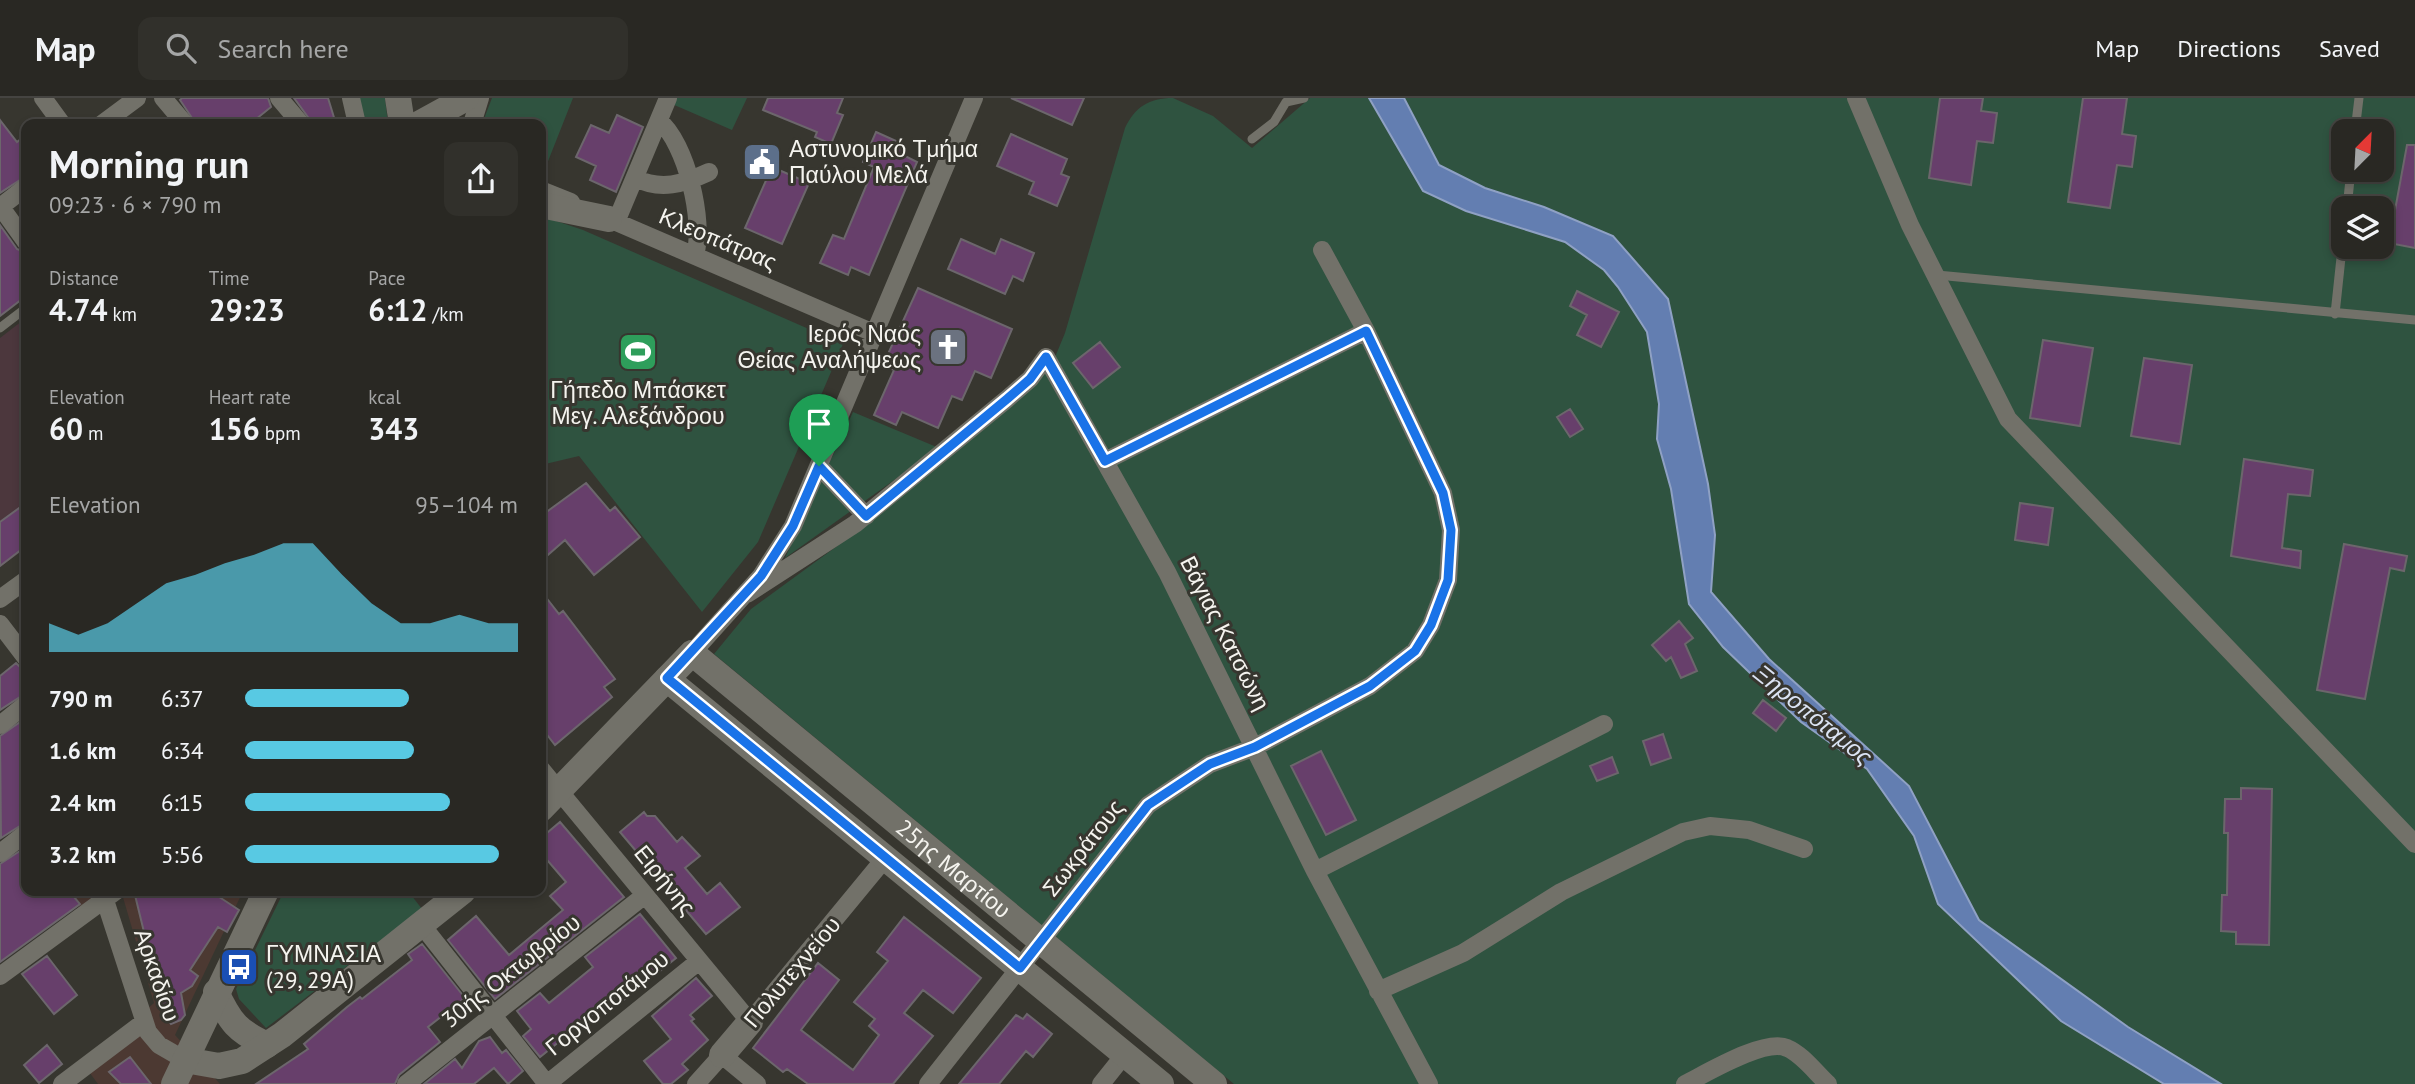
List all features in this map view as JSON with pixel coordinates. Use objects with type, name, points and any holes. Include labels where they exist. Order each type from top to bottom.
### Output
[{"type":"street","points":[[43,98],[58,119]]},
{"type":"street","points":[[109,119],[137,98]]},
{"type":"street","points":[[163,98],[180,119]]},
{"type":"street","points":[[278,98],[296,119]]},
{"type":"street","points":[[351,98],[355,119]]},
{"type":"street","points":[[398,98],[401,119]]},
{"type":"street","points":[[428,98],[442,104],[468,106]]},
{"type":"street","points":[[546,206],[613,220],[635,178],[668,98]]},
{"type":"street","points":[[546,803],[747,594],[773,559],[796,519],[974,98]]},
{"type":"street","points":[[1856,98],[1910,225],[2008,419],[2415,844]]},
{"type":"street","points":[[433,119],[468,106]]},
{"type":"street","points":[[659,121],[675,137],[688,181],[698,231],[695,255]]},
{"type":"street","points":[[635,178],[660,186],[688,181],[709,172]]},
{"type":"street","points":[[21,191],[0,207],[21,235]]},
{"type":"street","name":"Κλεοπάτρας","points":[[546,192],[876,334]]},
{"type":"street","name":"Σωκράτους","points":[[928,1084],[1148,805],[1210,764],[1255,747],[1370,686],[1408,657],[1431,625],[1448,580],[1451,530],[1443,493],[1366,331],[1322,250]]},
{"type":"street","points":[[1105,461],[1366,331]]},
{"type":"street","name":"Βάγιας Κατσώνη","points":[[866,516],[1015,392],[1046,357],[1167,572],[1315,871],[1429,1084]]},
{"type":"street","points":[[747,594],[866,516],[819,466]]},
{"type":"street","points":[[0,599],[21,584]]},
{"type":"street","points":[[1,627],[21,652]]},
{"type":"street","name":"25ης Μαρτίου","points":[[692,653],[1214,1084]]},
{"type":"street","name":"25ης Μαρτίου","points":[[667,678],[1161,1084]]},
{"type":"street","points":[[0,725],[21,708]]},
{"type":"street","points":[[1315,871],[1604,724]]},
{"type":"street","name":"Ειρήνης","points":[[546,775],[750,1022]]},
{"type":"street","points":[[1378,991],[1463,953],[1561,892],[1683,832],[1710,826],[1749,830],[1804,849]]},
{"type":"street","points":[[0,853],[21,837]]},
{"type":"street","name":"Πολυτεχνείου","points":[[696,1084],[886,857]]},
{"type":"street","name":"30ής Οκτωβρίου","points":[[406,1084],[645,895]]},
{"type":"street","points":[[0,976],[103,896]]},
{"type":"street","name":"Αρκαδίου","points":[[108,896],[145,1022],[156,1042],[185,1060]]},
{"type":"street","points":[[174,1084],[262,896]]},
{"type":"street","points":[[185,1060],[229,1066],[242,1061],[267,1045],[457,896]]},
{"type":"street","points":[[421,925],[547,1084]]},
{"type":"street","name":"Γοργοποτάμου","points":[[547,1084],[699,961]]},
{"type":"street","points":[[216,992],[229,1020],[247,1036],[267,1045]]},
{"type":"street","points":[[62,1084],[145,1022]]},
{"type":"street","points":[[1685,1084],[1754,1051],[1775,1045],[1788,1048],[1828,1084]]},
{"type":"street","points":[[1101,1084],[1125,1054]]},
{"type":"street","points":[[722,1055],[757,1084]]},
{"type":"lane","points":[[1252,139],[1274,122],[1286,102],[1304,98]]},
{"type":"lane","points":[[2356,119],[2359,98]]},
{"type":"lane","points":[[2335,314],[2341,259]]},
{"type":"lane","points":[[1937,275],[2415,320]]},
{"type":"lane","points":[[0,328],[21,312]]},
{"type":"shaded area","points":[[21,322],[21,552],[0,567],[0,338]]},
{"type":"shaded area","points":[[70,896],[115,896],[77,907]]},
{"type":"shaded area","points":[[123,896],[241,896],[175,1035],[220,1084],[98,1084],[84,1065],[154,1003]]},
{"type":"green space","points":[[357,98],[385,98],[387,119],[362,119]]},
{"type":"green space","points":[[492,98],[573,98],[546,166],[546,119],[484,119]]},
{"type":"green space","points":[[675,98],[747,98],[732,130],[672,104]]},
{"type":"green space","points":[[1173,98],[1213,116],[1252,148],[1310,98],[2415,98],[2415,1084],[1234,1084],[714,654],[751,609],[870,522],[1053,362],[1065,333],[1125,128],[1138,109],[1157,100]]},
{"type":"green space","points":[[546,218],[583,230],[843,344],[758,542],[702,612],[579,456],[546,464]]},
{"type":"green space","points":[[853,412],[939,448],[785,558]]},
{"type":"green space","points":[[282,896],[412,896],[422,909],[266,1028],[239,999],[236,989]]},
{"type":"water","name":"Ξηροπόταμος","points":[[1369,98],[1404,98],[1439,165],[1485,188],[1544,207],[1613,236],[1668,299],[1708,484],[1715,535],[1711,592],[1769,659],[1909,786],[1979,920],[2128,1027],[2221,1084],[2164,1084],[2061,1021],[1938,904],[1914,836],[1867,769],[1801,722],[1723,647],[1689,604],[1671,489],[1657,439],[1659,404],[1647,332],[1618,287],[1604,270],[1565,242],[1466,211],[1423,191]]},
{"type":"building","points":[[268,98],[271,107],[256,119],[193,119],[180,100]]},
{"type":"building","points":[[294,98],[328,98],[334,119],[309,119]]},
{"type":"building","points":[[768,98],[843,98],[837,113],[843,115],[831,144],[815,137],[817,132],[763,110]]},
{"type":"building","points":[[1011,98],[1084,98],[1072,125]]},
{"type":"building","points":[[1940,98],[1983,98],[1981,111],[1997,113],[1993,143],[1977,141],[1971,185],[1929,178]]},
{"type":"building","points":[[2083,98],[2127,98],[2122,134],[2136,136],[2132,167],[2117,165],[2110,208],[2068,202]]},
{"type":"building","points":[[617,115],[643,127],[616,192],[590,180],[596,166],[576,157],[591,125],[609,133]]},
{"type":"building","points":[[0,120],[17,142],[21,139],[21,179],[0,193]]},
{"type":"building","points":[[876,132],[905,145],[901,154],[917,162],[869,275],[851,267],[848,275],[820,263],[833,235],[844,239],[874,167],[863,162]]},
{"type":"building","points":[[1011,134],[1067,159],[1061,174],[1069,177],[1057,206],[1029,194],[1034,182],[997,166]]},
{"type":"building","points":[[2407,145],[2415,145],[2415,248],[2394,244],[2394,216]]},
{"type":"building","points":[[772,167],[809,183],[782,244],[745,228]]},
{"type":"building","points":[[0,225],[21,251],[21,300],[0,316]]},
{"type":"building","points":[[961,239],[995,254],[1001,239],[1034,253],[1023,281],[1013,276],[1005,294],[948,269]]},
{"type":"building","name":"Ιερός Ναός Θείας Αναλήψεως","points":[[918,288],[1012,329],[991,378],[975,371],[962,400],[952,396],[938,428],[902,412],[896,425],[874,415],[894,370],[883,365]]},
{"type":"building","points":[[1577,291],[1619,312],[1601,347],[1577,335],[1587,315],[1570,306]]},
{"type":"building","points":[[2043,340],[2093,348],[2080,426],[2030,418]]},
{"type":"building","points":[[1100,342],[1120,367],[1093,388],[1073,363]]},
{"type":"building","points":[[2144,358],[2192,365],[2180,444],[2131,436]]},
{"type":"building","points":[[1570,409],[1583,429],[1570,437],[1557,417]]},
{"type":"building","points":[[2244,459],[2313,470],[2310,496],[2288,494],[2282,548],[2301,551],[2300,568],[2231,556]]},
{"type":"building","points":[[586,483],[610,511],[615,507],[640,537],[594,575],[565,540],[546,557],[546,512]]},
{"type":"building","points":[[2020,503],[2053,508],[2048,545],[2015,540]]},
{"type":"building","points":[[21,507],[21,550],[0,566],[0,522]]},
{"type":"building","points":[[2344,544],[2407,556],[2404,571],[2390,568],[2365,699],[2317,690]]},
{"type":"building","points":[[546,597],[559,614],[563,611],[615,679],[604,687],[612,697],[555,745],[546,733]]},
{"type":"building","points":[[1679,621],[1693,638],[1685,644],[1697,671],[1681,678],[1671,657],[1666,661],[1652,645]]},
{"type":"building","points":[[16,663],[21,668],[21,696],[0,710],[0,676]]},
{"type":"building","points":[[1763,700],[1786,718],[1776,731],[1753,713]]},
{"type":"building","points":[[21,721],[21,825],[1,838],[0,736]]},
{"type":"building","points":[[1663,734],[1671,758],[1651,765],[1643,741]]},
{"type":"building","points":[[1321,751],[1356,820],[1326,835],[1291,766]]},
{"type":"building","points":[[1612,757],[1618,773],[1597,781],[1590,766]]},
{"type":"building","points":[[2241,788],[2272,789],[2269,945],[2236,944],[2236,932],[2221,931],[2222,895],[2227,895],[2228,833],[2224,833],[2225,799],[2241,799]]},
{"type":"building","points":[[644,812],[647,816],[655,816],[677,842],[682,837],[700,856],[685,868],[707,894],[720,883],[740,907],[706,934],[620,832]]},
{"type":"building","points":[[560,822],[624,897],[495,999],[448,940],[476,916],[509,955],[563,910],[550,896],[566,882],[546,859],[546,834]]},
{"type":"building","points":[[21,850],[21,896],[73,896],[80,904],[0,962],[0,864]]},
{"type":"building","points":[[135,896],[218,896],[239,910],[227,932],[218,927],[190,970],[198,976],[192,986],[181,993],[185,1015],[171,1024],[164,1014]]},
{"type":"building","points":[[640,914],[676,958],[621,1002],[616,996],[540,1057],[523,1036],[531,1029],[517,1011],[540,993],[549,1003],[593,967],[585,957]]},
{"type":"building","points":[[904,917],[981,978],[953,1013],[923,990],[904,1013],[933,1036],[893,1084],[808,1084],[787,1069],[783,1072],[753,1048],[818,963],[839,980],[801,1030],[853,1070],[879,1035],[869,1026],[875,1019],[854,1002],[888,961],[877,952]]},
{"type":"building","points":[[422,944],[465,998],[428,1027],[440,1042],[399,1075],[395,1084],[256,1084],[308,1049],[304,1044],[347,1007],[360,997],[362,999],[412,960],[408,954]]},
{"type":"building","points":[[47,956],[77,995],[54,1014],[22,974]]},
{"type":"building","points":[[696,978],[712,996],[690,1015],[694,1019],[691,1021],[708,1040],[682,1064],[688,1070],[671,1084],[663,1084],[644,1061],[671,1039],[652,1016]]},
{"type":"building","points":[[1027,1014],[1052,1034],[1033,1057],[1026,1051],[999,1084],[959,1084],[1016,1015],[1023,1019]]},
{"type":"building","points":[[490,1037],[502,1053],[506,1050],[523,1071],[508,1084],[494,1068],[474,1084],[424,1084],[455,1059],[462,1068],[479,1041]]},
{"type":"building","points":[[47,1045],[62,1064],[39,1083],[24,1065]]},
{"type":"building","points":[[130,1057],[151,1084],[121,1084],[109,1072]]},
{"type":"place","name":"Αστυνομικό Τμήμα Παύλου Μελά","points":[[762,162]]},
{"type":"place","name":"Ιερός Ναός Θείας Αναλήψεως","points":[[948,347]]},
{"type":"place","name":"Γήπεδο Μπάσκετ Μεγ. Αλεξάνδρου","points":[[638,352]]},
{"type":"place","name":"ΓΥΜΝΑΣΙΑ (29, 29Α)","points":[[239,967]]},
{"type":"route","points":[[1366,331],[1443,493],[1451,530],[1448,580],[1424,638],[1415,651],[1400,664],[1351,697],[1255,747],[1210,764],[1162,793],[1148,805],[1020,968],[667,678],[761,576],[793,526],[819,466],[866,516],[1030,379],[1046,357],[1105,461],[1366,331]]}]
